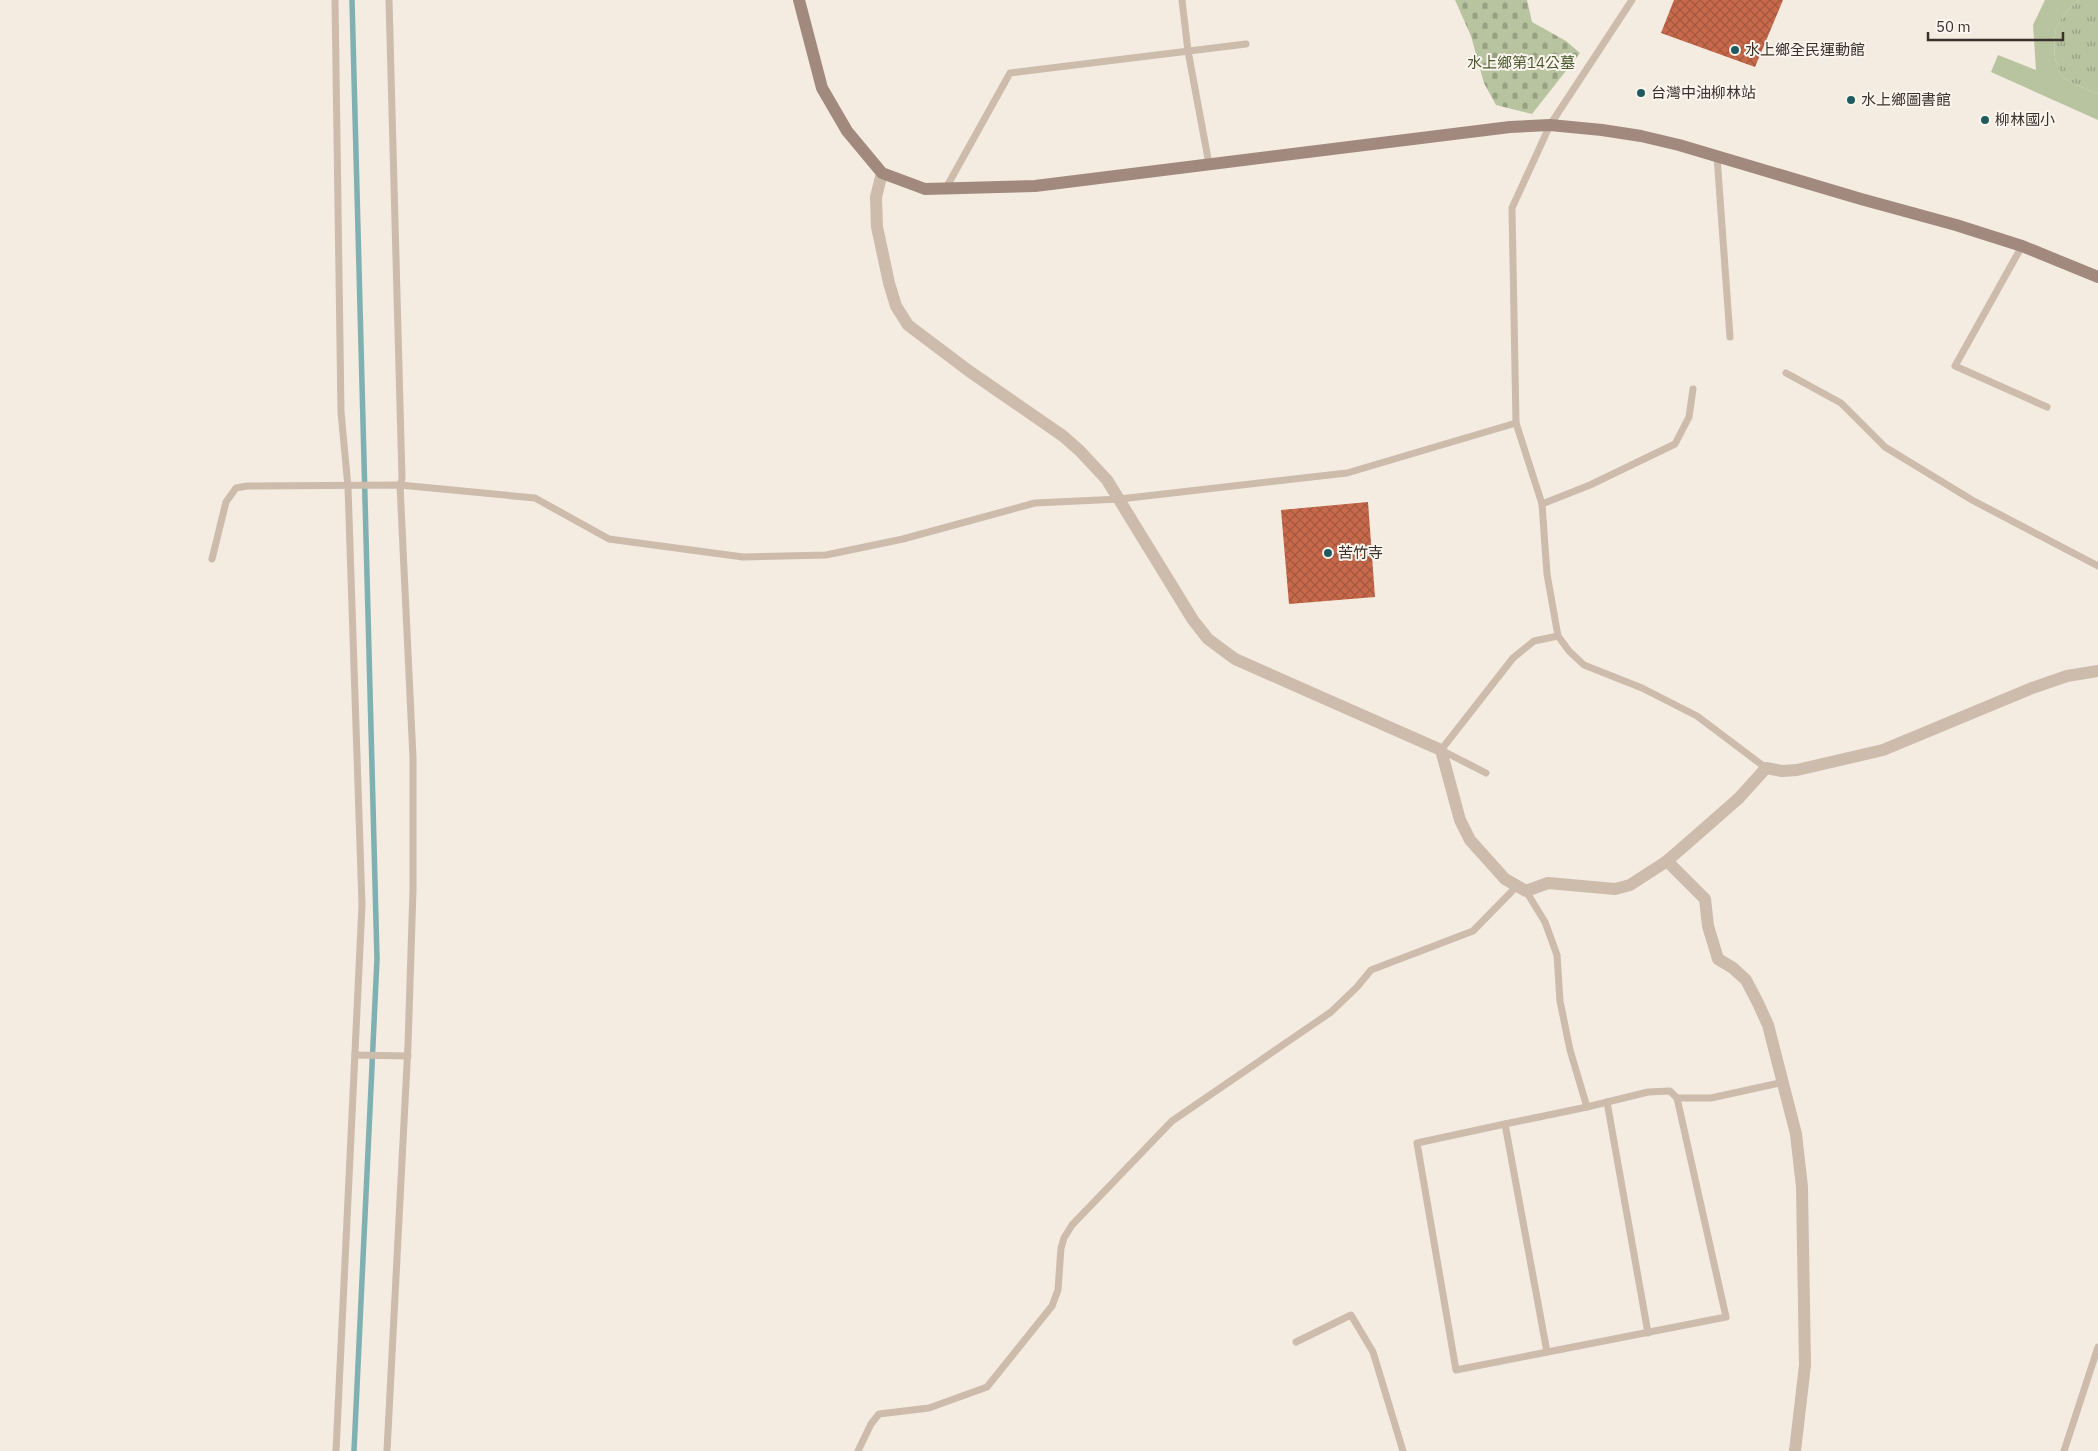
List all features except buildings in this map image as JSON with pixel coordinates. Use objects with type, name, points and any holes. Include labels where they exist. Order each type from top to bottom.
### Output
[{"type":"main road","points":[[799,0],[822,88],[846,131],[882,173],[925,189],[1035,186],[1337,150],[1510,127],[1550,125],[1641,136],[1717,156],[1956,225],[2022,246],[2098,277]]},
{"type":"street","points":[[882,173],[876,197],[878,236],[894,298],[908,325],[982,381],[1063,436],[1107,480],[1193,620],[1208,639],[1235,659],[1270,676],[1441,750],[1460,820],[1470,840],[1505,879],[1521,888],[1548,883],[1616,889],[1630,885],[1667,861],[1739,798],[1766,768],[1782,771],[1797,770],[1883,750],[2032,688],[2068,676],[2098,671]]},
{"type":"street","points":[[1667,861],[1705,899],[1708,926],[1718,959],[1733,968],[1746,980],[1768,1026],[1796,1134],[1802,1188],[1805,1365],[1796,1451]]},
{"type":"lane","points":[[336,0],[341,412],[348,487],[362,905],[336,1451]]},
{"type":"lane","points":[[387,1451],[408,1056],[413,890],[413,758],[400,485],[402,479],[389,0]]},
{"type":"lane","points":[[1182,0],[1188,51],[1209,164]]},
{"type":"lane","points":[[1632,0],[1550,125],[1512,208],[1516,423],[1542,504],[1547,574],[1558,636],[1569,651],[1584,665],[1642,688],[1697,716],[1766,768]]},
{"type":"lane","points":[[946,189],[1010,73],[1246,44]]},
{"type":"lane","points":[[1717,156],[1730,336]]},
{"type":"lane","points":[[2022,246],[1954,366],[2047,407]]},
{"type":"lane","points":[[1786,373],[1841,403],[1886,446],[1972,500],[2098,566]]},
{"type":"lane","points":[[1542,504],[1590,485],[1676,444],[1689,417],[1693,389]]},
{"type":"lane","points":[[212,559],[226,502],[236,488],[246,486],[348,487],[400,485],[535,498],[609,539],[743,557],[826,555],[930,532],[1035,503],[1120,499],[1347,473],[1516,423]]},
{"type":"lane","points":[[1486,773],[1441,750],[1513,658],[1534,641],[1558,636]]},
{"type":"lane","points":[[858,1451],[878,1414],[929,1408],[987,1387],[1052,1306],[1058,1290],[1061,1248],[1064,1238],[1072,1225],[1172,1121],[1331,1012],[1357,987],[1371,970],[1473,930],[1521,888],[1545,922],[1557,955],[1560,1001],[1570,1050],[1587,1107]]},
{"type":"lane","points":[[355,1055],[408,1056]]},
{"type":"lane","points":[[1677,1098],[1711,1098],[1784,1082]]},
{"type":"lane","points":[[1670,1091],[1677,1098],[1726,1317],[1456,1370],[1417,1142],[1587,1107],[1648,1092],[1670,1091]]},
{"type":"lane","points":[[1607,1102],[1648,1333]]},
{"type":"lane","points":[[1505,1124],[1547,1352]]},
{"type":"lane","points":[[1296,1342],[1351,1315],[1373,1352],[1403,1451]]},
{"type":"lane","points":[[2064,1451],[2098,1347]]},
{"type":"green space","name":"水上鄉第14公墓","points":[[1455,0],[1527,0],[1532,22],[1566,41],[1580,53],[1532,114],[1496,105],[1484,83],[1471,36]]},
{"type":"green space","points":[[2045,0],[2079,0],[2067,11],[2058,24],[2055,36],[2055,59],[2063,77],[2098,94],[2098,120],[1991,72],[1998,55],[2036,70],[2033,25]]},
{"type":"green space","points":[[2079,0],[2098,0],[2098,94],[2063,77],[2055,59],[2055,36],[2058,24],[2067,11]]},
{"type":"waterway","points":[[352,0],[377,959],[354,1451]]},
{"type":"place","name":"水上鄉全民運動館","points":[[1735,50]]},
{"type":"place","name":"台灣中油柳林站","points":[[1641,93]]},
{"type":"place","name":"水上鄉圖書館","points":[[1851,100]]},
{"type":"place","name":"柳林國小","points":[[1985,120]]},
{"type":"place","name":"苦竹寺","points":[[1328,553]]}]
